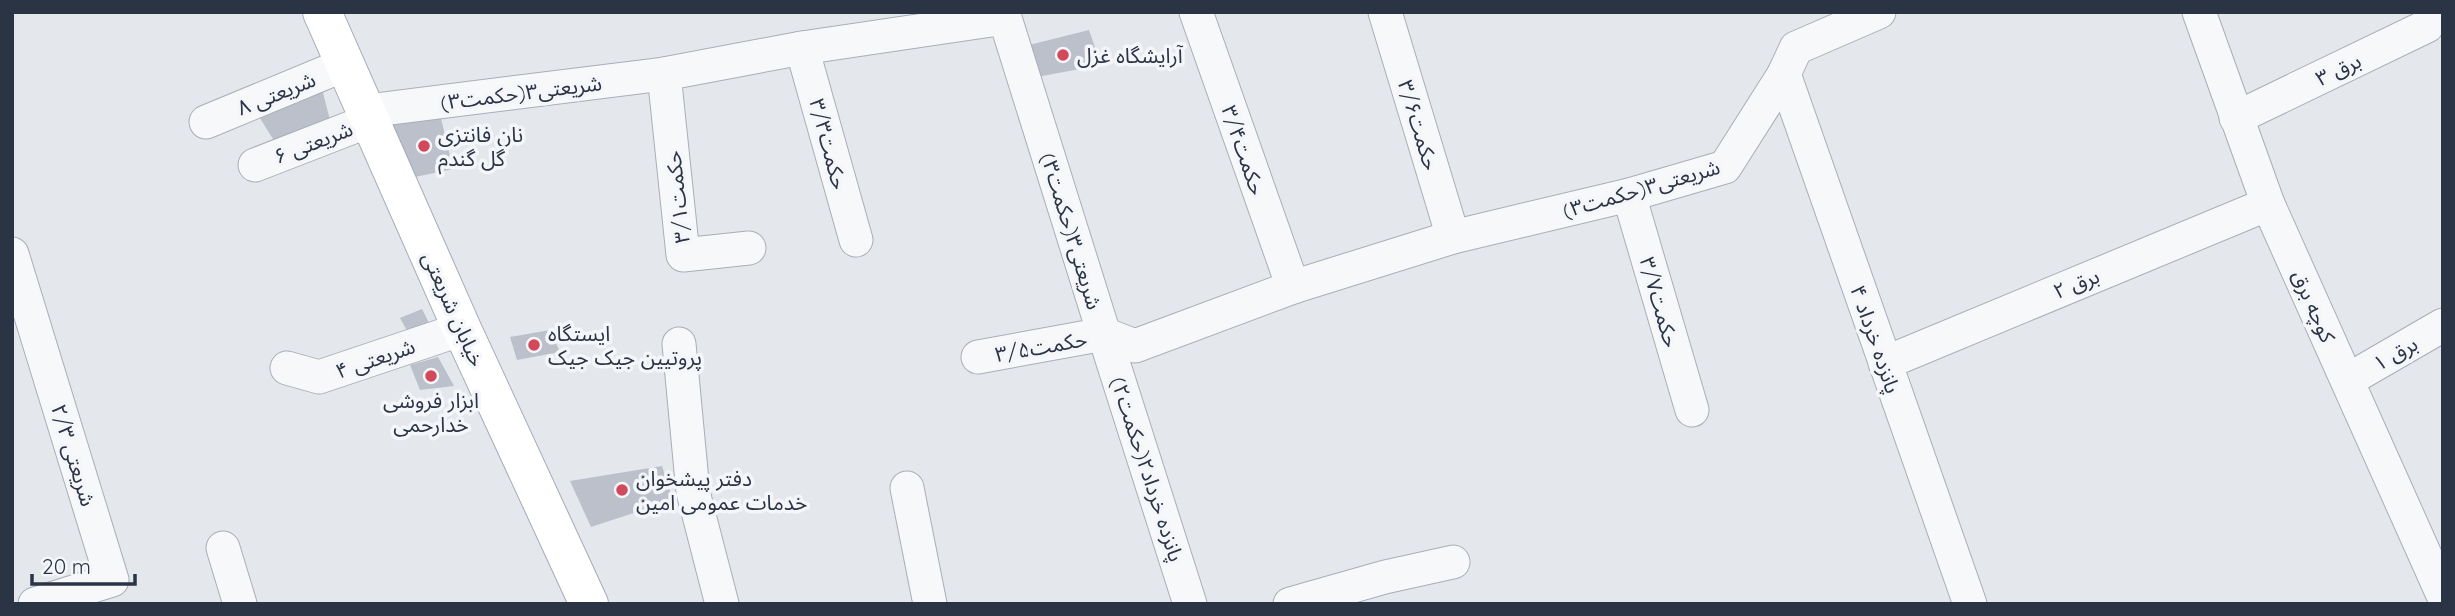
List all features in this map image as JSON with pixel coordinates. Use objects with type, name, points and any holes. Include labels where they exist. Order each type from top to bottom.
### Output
[{"type":"main road","name":"خیابان شریعتی","points":[[322,12],[462,329],[589,604]]},
{"type":"street","name":"حکمت۳/۴","points":[[1196,12],[1293,287]]},
{"type":"street","name":"حکمت۳/۶","points":[[1385,12],[1453,237]]},
{"type":"street","name":"شریعتی۳(حکمت۳)","points":[[369,116],[664,74],[943,20],[1005,18],[1104,334],[1135,346],[1293,287],[1453,237],[1629,195],[1725,167],[1784,74],[1796,48],[1879,12]]},
{"type":"street","name":"کوچه برق","points":[[2199,12],[2268,204],[2443,595]]},
{"type":"street","name":"برق ۳","points":[[2236,118],[2427,26],[2431,12]]},
{"type":"street","name":"حکمت۳/۳","points":[[802,48],[856,240]]},
{"type":"street","name":"شریعتی ۸","points":[[206,122],[346,64]]},
{"type":"street","name":"حکمت۳/۱","points":[[664,74],[683,254],[749,248]]},
{"type":"street","name":"پانزده خرداد ۴","points":[[1784,74],[1970,604]]},
{"type":"street","name":"شریعتی ۶","points":[[255,165],[369,116]]},
{"type":"street","name":"حکمت۳/۷","points":[[1629,195],[1692,410]]},
{"type":"street","name":"برق ۲","points":[[1885,363],[2268,204]]},
{"type":"street","name":"شریعتی ۲/۳","points":[[12,254],[112,580],[35,604]]},
{"type":"street","name":"برق ۱","points":[[2348,380],[2443,325]]},
{"type":"street","name":"شریعتی ۴","points":[[287,368],[318,377],[462,329]]},
{"type":"street","name":"حکمت۳/۵","points":[[978,357],[1104,334]]},
{"type":"street","name":"پانزده خرداد۲(حکمت۲)","points":[[1104,334],[1190,604]]},
{"type":"street","points":[[679,344],[693,492],[722,604]]},
{"type":"street","points":[[907,488],[930,604]]},
{"type":"street","points":[[223,548],[240,604]]},
{"type":"street","points":[[1290,604],[1385,576],[1453,562]]},
{"type":"building","name":"آرایشگاه غزل","points":[[1089,30],[1101,65],[1037,77],[1025,46]]},
{"type":"building","points":[[322,89],[331,124],[278,147],[258,115]]},
{"type":"building","name":"نان فانتزی گل گندم","points":[[440,114],[453,169],[415,177],[390,122]]},
{"type":"building","points":[[422,309],[432,329],[409,334],[400,318]]},
{"type":"building","name":"ایستگاه پروتیین جیک جیک","points":[[550,330],[560,352],[517,360],[510,337]]},
{"type":"building","name":"ابزار فروشی خدارحمی","points":[[438,357],[454,386],[420,390],[410,365]]},
{"type":"building","name":"دفتر پیشخوان خدمات عمومی امین","points":[[662,466],[673,500],[591,527],[570,481]]},
{"type":"place","name":"آرایشگاه غزل","points":[[1063,55]]},
{"type":"place","name":"نان فانتزی گل گندم","points":[[424,146]]},
{"type":"place","name":"ایستگاه پروتیین جیک جیک","points":[[534,345]]},
{"type":"place","name":"ابزار فروشی خدارحمی","points":[[431,376]]},
{"type":"place","name":"دفتر پیشخوان خدمات عمومی امین","points":[[622,490]]}]
